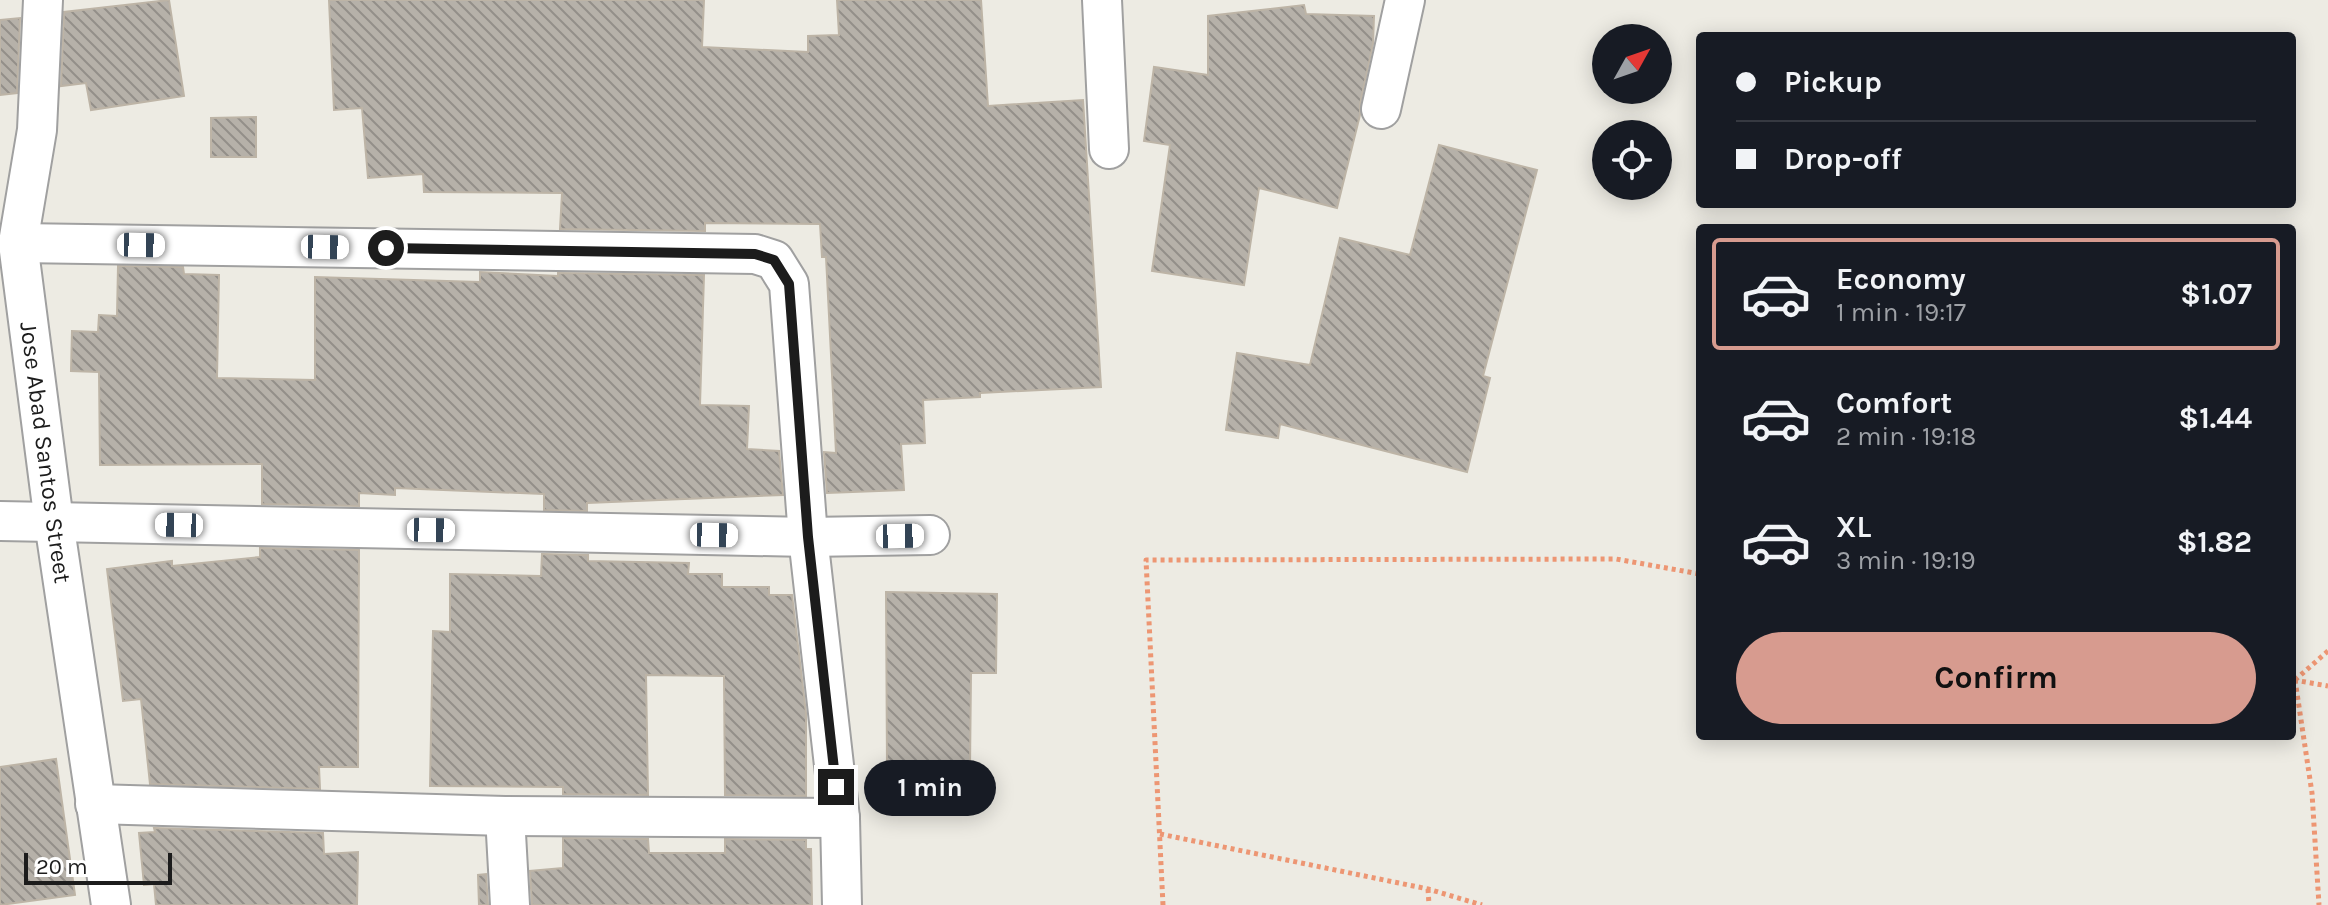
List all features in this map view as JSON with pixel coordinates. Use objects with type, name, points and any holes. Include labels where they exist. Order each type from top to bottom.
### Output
[{"type":"street","name":"Jose Abad Santos Street","points":[[43,0],[37,130],[18,243],[54,522],[111,905]]},
{"type":"street","points":[[1102,0],[1109,149]]},
{"type":"street","points":[[1381,109],[1405,0]]},
{"type":"street","points":[[18,243],[755,254],[774,260],[789,284],[808,537],[840,818],[842,905]]},
{"type":"street","points":[[0,521],[808,537],[930,535]]},
{"type":"street","points":[[95,804],[505,816],[840,818]]},
{"type":"street","points":[[505,816],[510,905]]},
{"type":"path","points":[[1163,905],[1146,560],[1616,559],[1696,573]]},
{"type":"path","points":[[2296,678],[2328,651]]},
{"type":"path","points":[[2296,680],[2328,686]]},
{"type":"path","points":[[2296,693],[2312,793],[2319,905]]},
{"type":"path","points":[[1160,834],[1428,889],[1482,905]]},
{"type":"path","points":[[1428,889],[1429,905]]},
{"type":"building","points":[[169,0],[184,96],[91,110],[86,83],[61,86],[64,12]]},
{"type":"building","points":[[329,0],[704,0],[702,47],[808,52],[808,36],[839,35],[837,0],[981,0],[988,106],[1083,100],[1101,387],[980,393],[980,397],[923,400],[925,443],[901,444],[904,490],[827,493],[824,452],[836,453],[826,257],[822,257],[820,224],[705,223],[705,231],[560,229],[562,193],[424,192],[423,174],[368,178],[362,108],[334,110]]},
{"type":"building","points":[[1304,5],[1306,14],[1374,16],[1373,44],[1360,115],[1337,208],[1259,188],[1244,285],[1152,271],[1170,145],[1144,141],[1154,67],[1208,75],[1208,16]]},
{"type":"building","points":[[20,18],[17,93],[0,95],[0,20]]},
{"type":"building","points":[[256,117],[256,157],[211,157],[211,118]]},
{"type":"building","points":[[1439,145],[1537,170],[1483,376],[1490,378],[1467,472],[1280,424],[1278,438],[1226,430],[1237,353],[1310,365],[1340,238],[1410,255]]},
{"type":"building","points":[[118,266],[183,267],[184,274],[219,275],[217,378],[315,380],[315,277],[480,282],[480,272],[558,276],[558,273],[704,275],[700,405],[749,406],[747,449],[779,451],[783,495],[587,503],[587,511],[544,510],[544,494],[395,488],[395,495],[359,493],[359,506],[262,504],[262,464],[100,465],[99,372],[71,371],[72,331],[98,332],[99,315],[117,316]]},
{"type":"building","points":[[260,548],[359,550],[358,767],[319,767],[320,789],[150,784],[141,699],[123,701],[107,569],[172,561],[172,566],[260,557]]},
{"type":"building","points":[[542,554],[588,555],[588,561],[689,563],[688,574],[722,574],[722,587],[769,587],[769,595],[792,595],[806,713],[806,796],[725,795],[724,676],[646,675],[648,795],[563,794],[563,787],[430,786],[433,631],[450,632],[450,574],[541,576]]},
{"type":"building","points":[[886,592],[997,594],[996,673],[971,673],[970,769],[887,767]]},
{"type":"building","points":[[56,759],[75,895],[0,905],[0,767]]},
{"type":"building","points":[[154,828],[323,833],[324,854],[358,852],[357,905],[156,905],[154,884],[144,885],[139,833],[155,832]]},
{"type":"building","points":[[563,838],[648,839],[649,853],[725,853],[725,839],[806,840],[806,849],[811,849],[812,905],[532,905],[530,871],[563,868]]},
{"type":"building","points":[[486,874],[488,905],[479,905],[478,875]]},
{"type":"route","points":[[386,248],[755,254],[774,260],[789,284],[808,537],[836,787]]}]
